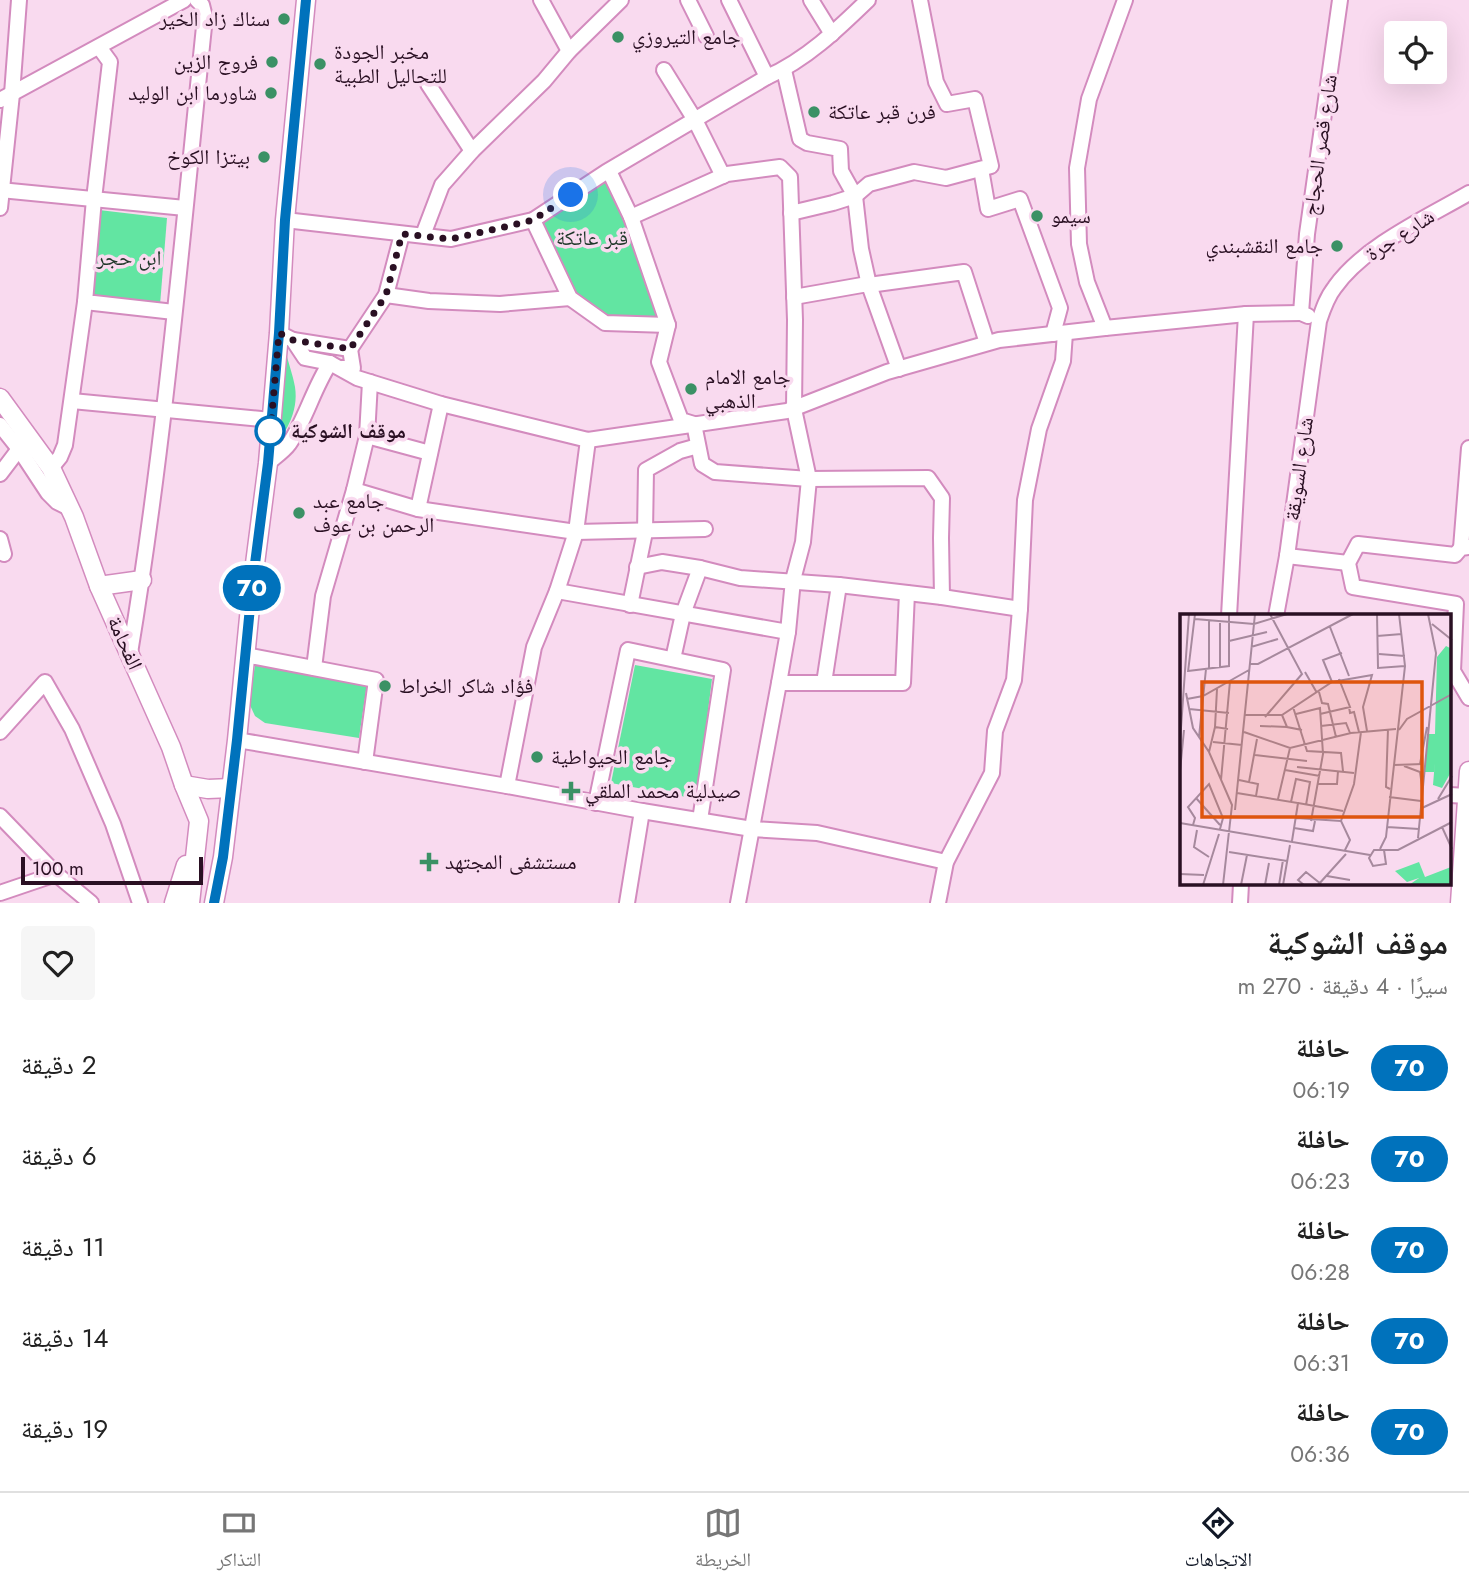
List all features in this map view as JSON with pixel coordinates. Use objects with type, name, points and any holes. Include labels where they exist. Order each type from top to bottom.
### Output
[{"type":"main road","points":[[214,903],[223,857],[237,740],[271,420],[286,336],[285,220],[306,0]]},
{"type":"main road","name":"الفحامة","points":[[0,398],[51,468],[71,509],[99,586],[171,747],[199,821],[190,903]]},
{"type":"main road","points":[[99,586],[142,580]]},
{"type":"main road","points":[[1460,903],[1466,846],[1459,795],[1469,771]]},
{"type":"main road","points":[[184,785],[208,789],[231,788]]},
{"type":"main road","points":[[174,903],[198,830],[207,823],[217,831],[223,857]]},
{"type":"street","points":[[0,208],[6,97],[19,0]]},
{"type":"street","points":[[6,97],[184,0]]},
{"type":"street","points":[[130,653],[164,410],[205,17],[202,5],[197,0]]},
{"type":"street","points":[[541,0],[569,51]]},
{"type":"street","points":[[424,235],[442,185],[621,0]]},
{"type":"street","points":[[688,0],[706,36]]},
{"type":"street","points":[[729,0],[767,77]]},
{"type":"street","points":[[811,0],[832,34]]},
{"type":"street","points":[[285,220],[451,239],[533,220],[609,171],[767,77],[784,70],[832,34],[868,0]]},
{"type":"street","points":[[791,213],[855,196],[869,184],[914,172],[946,178],[991,166],[975,99],[947,104],[936,82],[920,0]]},
{"type":"street","points":[[1105,328],[1087,282],[1079,244],[1077,168],[1089,99],[1125,0]]},
{"type":"street","name":"شارع قصر الحجاج","points":[[1301,313],[1307,234],[1340,0]]},
{"type":"street","points":[[51,468],[65,445],[85,302],[93,199],[110,62],[99,47]]},
{"type":"street","points":[[664,70],[695,120],[723,176]]},
{"type":"street","points":[[784,70],[800,139],[807,143],[840,149],[841,171],[855,196],[861,249],[869,285],[899,369]]},
{"type":"street","points":[[428,84],[472,151]]},
{"type":"street","points":[[631,217],[723,176],[780,167],[790,177],[794,409],[809,479],[803,542],[793,580],[788,632],[738,903]]},
{"type":"street","points":[[938,903],[946,862],[992,773],[995,731],[1014,680],[1025,499],[1039,429],[1063,361],[1059,308],[1020,199],[988,209],[981,169]]},
{"type":"street","points":[[609,171],[631,217],[668,325],[659,362],[681,421],[694,424]]},
{"type":"street","points":[[1,190],[185,208]]},
{"type":"street","name":"شارع جرة","points":[[1319,321],[1335,286],[1372,250],[1469,193]]},
{"type":"street","points":[[533,220],[569,298],[605,323],[668,325]]},
{"type":"street","points":[[286,336],[305,358],[354,368],[350,349],[386,295],[402,234]]},
{"type":"street","points":[[794,297],[964,272],[987,344]]},
{"type":"street","points":[[386,295],[429,301],[500,304],[569,298]]},
{"type":"street","points":[[85,302],[174,312]]},
{"type":"street","points":[[335,365],[357,378],[441,404],[588,440],[787,411],[887,372],[999,341],[1246,314],[1301,313],[1319,321]]},
{"type":"street","points":[[1229,614],[1246,314]]},
{"type":"street","name":"شارع السويقة","points":[[1276,614],[1287,556],[1319,321]]},
{"type":"street","points":[[286,336],[350,349]]},
{"type":"street","points":[[268,463],[287,447],[317,383],[335,365]]},
{"type":"street","points":[[314,668],[323,596],[367,436],[370,382]]},
{"type":"street","points":[[72,401],[271,420]]},
{"type":"street","points":[[418,509],[441,404]]},
{"type":"street","points":[[694,424],[702,464],[715,472],[809,479],[928,478],[942,498],[942,597]]},
{"type":"street","points":[[0,425],[48,494],[71,509]]},
{"type":"street","points":[[367,436],[430,453]]},
{"type":"street","points":[[507,786],[534,647],[557,591],[576,533],[588,440]]},
{"type":"street","points":[[630,605],[645,532],[646,470],[680,451],[698,446]]},
{"type":"street","points":[[1469,447],[1465,548],[1455,555],[1358,544],[1348,563],[1353,587],[1456,604],[1454,671],[1469,698]]},
{"type":"street","points":[[0,474],[19,449]]},
{"type":"street","points":[[354,490],[418,509],[576,533],[705,529]]},
{"type":"street","points":[[0,539],[4,554]]},
{"type":"street","points":[[1287,556],[1348,563]]},
{"type":"street","points":[[637,567],[662,562],[740,578],[839,584],[1020,609]]},
{"type":"street","points":[[673,659],[683,614],[699,568]]},
{"type":"street","points":[[824,683],[839,584]]},
{"type":"street","points":[[557,591],[788,632]]},
{"type":"street","points":[[779,683],[903,684],[907,593]]},
{"type":"street","points":[[596,803],[628,650],[723,670],[699,820]]},
{"type":"street","points":[[246,655],[376,680],[365,762]]},
{"type":"street","points":[[0,732],[45,682],[72,729],[113,824],[141,903]]},
{"type":"street","points":[[237,740],[752,830],[817,833],[946,862]]},
{"type":"street","points":[[627,903],[642,811]]},
{"type":"street","points":[[0,816],[56,874],[92,903]]},
{"type":"street","points":[[0,893],[56,874]]},
{"type":"green space","name":"قبر عاتكة","points":[[606,172],[631,217],[665,324],[605,323],[570,298],[535,219]]},
{"type":"green space","name":"ابن حجر","points":[[99,210],[167,218],[160,305],[91,297]]},
{"type":"green space","points":[[285,349],[295,387],[295,405],[285,431],[268,453]]},
{"type":"green space","points":[[255,665],[367,684],[359,738],[265,723],[255,716],[249,703]]},
{"type":"green space","points":[[635,665],[712,679],[697,799],[611,783]]},
{"type":"bus line","name":"70","points":[[214,903],[223,857],[268,463],[285,220],[306,0]]},
{"type":"place","name":"سناك زاد الخير","points":[[284,19]]},
{"type":"place","name":"جامع التيروزي","points":[[618,37]]},
{"type":"place","name":"فروج الزين","points":[[272,62]]},
{"type":"place","name":"مخبر الجودة للتحاليل الطبية","points":[[320,64]]},
{"type":"place","name":"شاورما ابن الوليد","points":[[271,93]]},
{"type":"place","name":"فرن قبر عاتكة","points":[[814,112]]},
{"type":"place","name":"بيتزا الكوخ","points":[[264,157]]},
{"type":"place","name":"سيمو","points":[[1037,216]]},
{"type":"place","name":"جامع النقشبندي","points":[[1337,246]]},
{"type":"place","name":"جامع الامام الذهبي","points":[[691,389]]},
{"type":"place","name":"موقف الشوكية","points":[[270,431]]},
{"type":"place","name":"جامع عبد الرحمن بن عوف","points":[[299,513]]},
{"type":"place","name":"فؤاد شاكر الخراط","points":[[385,686]]},
{"type":"place","name":"جامع الحيواطية","points":[[537,757]]},
{"type":"place","name":"صيدلية محمد الملقي","points":[[571,791]]},
{"type":"place","name":"مستشفى المجتهد","points":[[429,862]]},
{"type":"route","points":[[270,431],[270,437],[279,333],[293,340],[350,349],[386,295],[402,234],[451,239],[513,225],[533,220],[571,195]]}]
